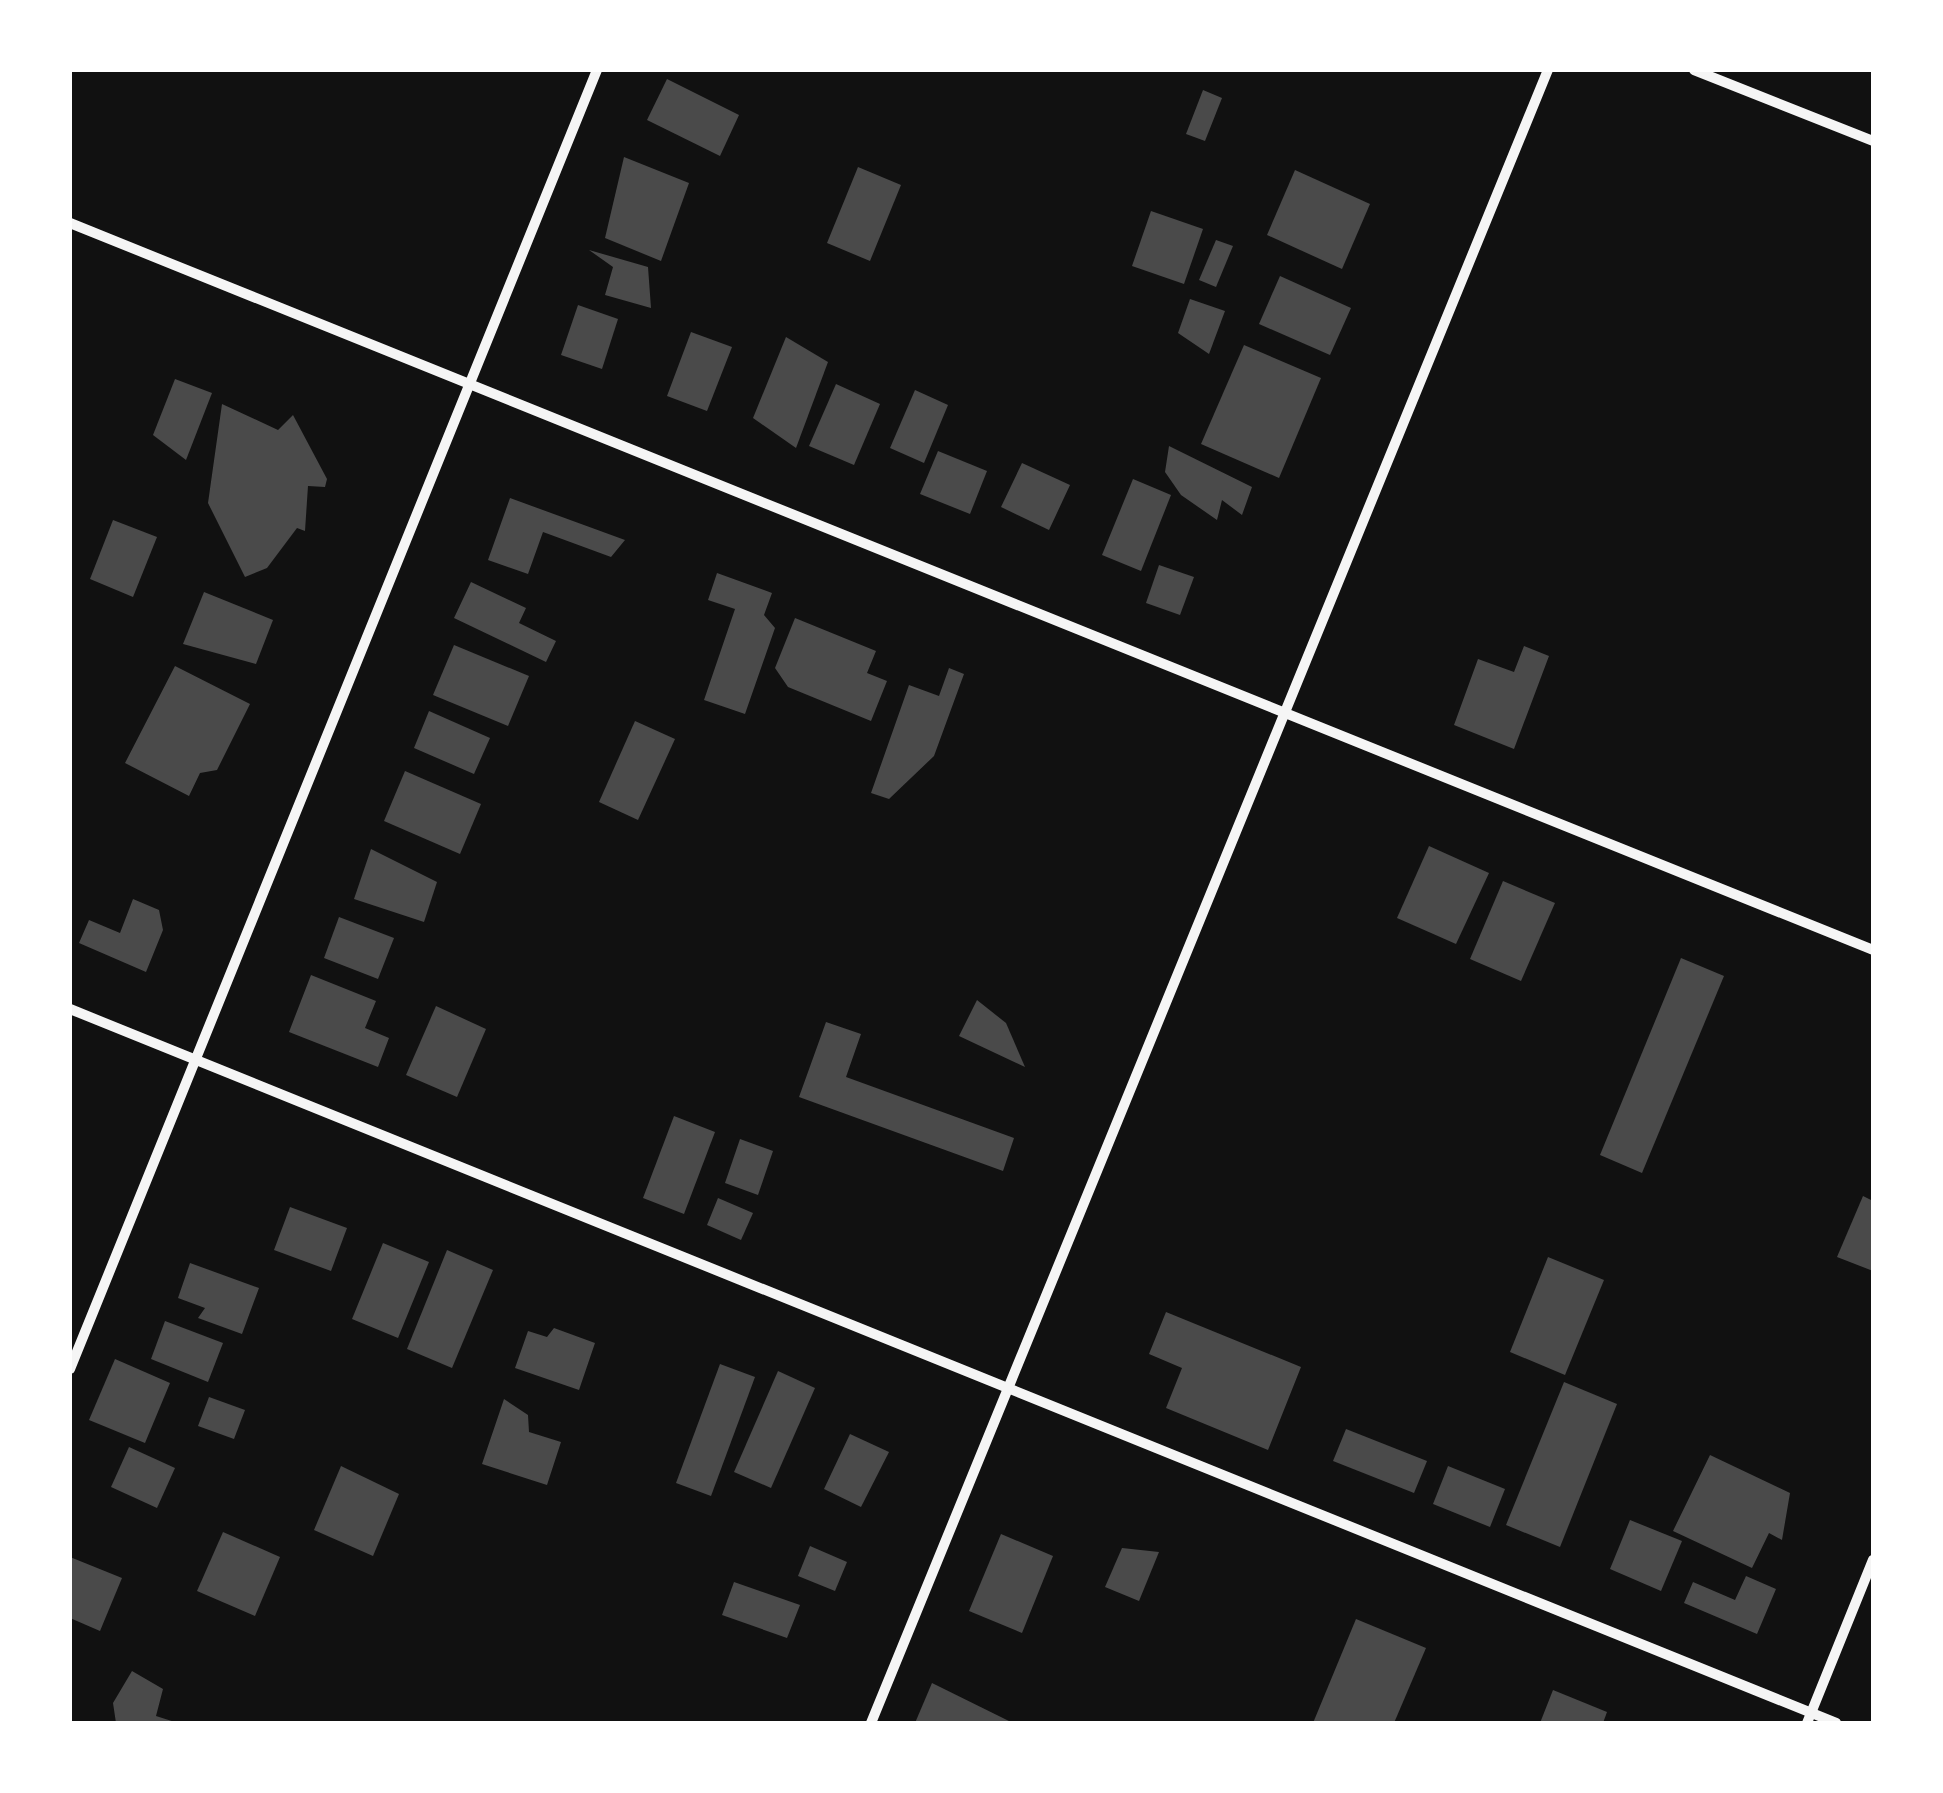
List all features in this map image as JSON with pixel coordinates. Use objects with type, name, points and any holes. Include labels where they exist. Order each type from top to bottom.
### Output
[{"type":"street","points":[[70,1369],[200,1062],[597,70]]},
{"type":"street","points":[[871,1723],[1278,711],[1548,70]]},
{"type":"street","points":[[1694,70],[1873,142]]},
{"type":"street","points":[[70,223],[1873,950]]},
{"type":"street","points":[[70,1009],[1010,1384],[1809,1718],[1836,1723]]},
{"type":"street","points":[[1809,1718],[1873,1560]]},
{"type":"building","points":[[667,79],[739,115],[720,156],[647,120]]},
{"type":"building","points":[[1203,90],[1222,98],[1205,141],[1186,134]]},
{"type":"building","points":[[624,157],[689,183],[661,261],[605,238]]},
{"type":"building","points":[[858,167],[901,185],[870,261],[827,243]]},
{"type":"building","points":[[1295,170],[1370,204],[1342,269],[1267,235]]},
{"type":"building","points":[[1151,211],[1203,229],[1184,284],[1132,266]]},
{"type":"building","points":[[1216,240],[1233,246],[1216,287],[1199,280]]},
{"type":"building","points":[[589,250],[648,267],[651,308],[605,295],[613,267]]},
{"type":"building","points":[[1280,276],[1351,308],[1330,355],[1259,324]]},
{"type":"building","points":[[1190,299],[1225,311],[1209,354],[1178,333]]},
{"type":"building","points":[[578,305],[618,319],[602,369],[561,355]]},
{"type":"building","points":[[691,332],[732,347],[707,411],[667,396]]},
{"type":"building","points":[[786,337],[828,362],[796,448],[753,418]]},
{"type":"building","points":[[1244,345],[1321,378],[1279,478],[1201,444]]},
{"type":"building","points":[[175,379],[212,393],[186,460],[153,435]]},
{"type":"building","points":[[836,384],[880,404],[854,465],[809,446]]},
{"type":"building","points":[[915,390],[948,405],[924,463],[890,448]]},
{"type":"building","points":[[222,404],[278,430],[293,415],[327,479],[325,487],[308,486],[305,531],[297,528],[267,568],[245,577],[208,503]]},
{"type":"building","points":[[1169,446],[1252,487],[1242,515],[1222,500],[1217,520],[1181,495],[1165,472]]},
{"type":"building","points":[[938,451],[987,471],[970,514],[920,494]]},
{"type":"building","points":[[1022,463],[1070,485],[1049,530],[1001,507]]},
{"type":"building","points":[[1133,479],[1171,495],[1141,571],[1102,555]]},
{"type":"building","points":[[510,498],[625,540],[611,557],[543,532],[528,574],[488,560]]},
{"type":"building","points":[[113,520],[157,537],[133,597],[90,579]]},
{"type":"building","points":[[1159,565],[1194,577],[1180,615],[1146,603]]},
{"type":"building","points":[[717,573],[772,593],[764,615],[775,628],[745,714],[704,700],[735,609],[708,600]]},
{"type":"building","points":[[471,582],[526,608],[519,623],[556,641],[546,662],[454,618]]},
{"type":"building","points":[[204,592],[273,620],[256,664],[183,644]]},
{"type":"building","points":[[795,618],[876,651],[867,673],[887,681],[871,721],[788,687],[775,668]]},
{"type":"building","points":[[454,645],[529,676],[508,726],[433,695]]},
{"type":"building","points":[[1524,646],[1549,656],[1514,749],[1454,725],[1478,659],[1514,672]]},
{"type":"building","points":[[175,666],[250,704],[217,770],[200,773],[189,796],[125,763]]},
{"type":"building","points":[[949,668],[964,674],[934,756],[889,799],[871,793],[909,685],[939,696]]},
{"type":"building","points":[[429,711],[490,738],[474,774],[414,748]]},
{"type":"building","points":[[635,721],[675,739],[638,820],[599,802]]},
{"type":"building","points":[[405,771],[481,804],[460,854],[384,821]]},
{"type":"building","points":[[1429,846],[1489,873],[1456,944],[1397,918]]},
{"type":"building","points":[[371,849],[437,882],[424,922],[354,899]]},
{"type":"building","points":[[1503,881],[1555,903],[1521,981],[1470,959]]},
{"type":"building","points":[[133,899],[159,910],[163,930],[146,972],[79,943],[89,920],[120,933]]},
{"type":"building","points":[[339,917],[394,938],[378,979],[324,958]]},
{"type":"building","points":[[1681,958],[1724,976],[1642,1173],[1600,1155]]},
{"type":"building","points":[[311,975],[376,1001],[365,1028],[389,1038],[378,1067],[289,1032]]},
{"type":"building","points":[[977,1000],[1006,1023],[1025,1067],[959,1036]]},
{"type":"building","points":[[436,1006],[486,1029],[457,1097],[406,1075]]},
{"type":"building","points":[[826,1022],[861,1034],[846,1077],[1014,1138],[1003,1171],[799,1097]]},
{"type":"building","points":[[674,1116],[715,1132],[684,1214],[643,1198]]},
{"type":"building","points":[[740,1139],[773,1151],[758,1195],[725,1183]]},
{"type":"building","points":[[1863,1196],[1873,1201],[1873,1271],[1837,1257]]},
{"type":"building","points":[[718,1198],[753,1213],[741,1240],[707,1225]]},
{"type":"building","points":[[290,1207],[347,1228],[331,1271],[274,1250]]},
{"type":"building","points":[[383,1243],[429,1262],[398,1338],[352,1319]]},
{"type":"building","points":[[447,1250],[493,1270],[452,1368],[407,1349]]},
{"type":"building","points":[[1548,1257],[1604,1280],[1565,1375],[1510,1352]]},
{"type":"building","points":[[190,1263],[259,1288],[242,1334],[198,1318],[205,1308],[178,1298]]},
{"type":"building","points":[[1166,1312],[1301,1367],[1268,1450],[1166,1408],[1182,1368],[1149,1354]]},
{"type":"building","points":[[165,1321],[223,1343],[208,1382],[151,1359]]},
{"type":"building","points":[[554,1328],[595,1343],[579,1390],[515,1368],[528,1331],[547,1337]]},
{"type":"building","points":[[115,1359],[170,1383],[145,1443],[89,1420]]},
{"type":"building","points":[[720,1364],[755,1377],[711,1496],[676,1483]]},
{"type":"building","points":[[778,1371],[815,1388],[771,1488],[734,1472]]},
{"type":"building","points":[[1564,1382],[1617,1404],[1560,1547],[1506,1525]]},
{"type":"building","points":[[209,1397],[245,1410],[234,1439],[198,1426]]},
{"type":"building","points":[[504,1399],[528,1415],[529,1432],[561,1442],[547,1485],[482,1464]]},
{"type":"building","points":[[1346,1429],[1427,1461],[1414,1493],[1333,1461]]},
{"type":"building","points":[[850,1434],[889,1452],[861,1507],[824,1489]]},
{"type":"building","points":[[129,1447],[175,1468],[157,1508],[111,1487]]},
{"type":"building","points":[[1710,1455],[1790,1493],[1782,1540],[1769,1533],[1752,1568],[1673,1531]]},
{"type":"building","points":[[341,1466],[399,1494],[373,1556],[314,1530]]},
{"type":"building","points":[[1448,1466],[1505,1489],[1490,1527],[1433,1504]]},
{"type":"building","points":[[1630,1520],[1682,1541],[1661,1591],[1610,1569]]},
{"type":"building","points":[[223,1532],[280,1557],[255,1616],[197,1591]]},
{"type":"building","points":[[1001,1534],[1053,1556],[1022,1633],[969,1611]]},
{"type":"building","points":[[810,1546],[847,1562],[835,1591],[798,1576]]},
{"type":"building","points":[[1122,1548],[1159,1552],[1139,1601],[1105,1587]]},
{"type":"building","points":[[70,1557],[122,1578],[100,1631],[70,1618]]},
{"type":"building","points":[[1746,1576],[1776,1589],[1757,1634],[1684,1603],[1693,1582],[1735,1600]]},
{"type":"building","points":[[734,1582],[800,1605],[787,1638],[722,1615]]},
{"type":"building","points":[[1356,1619],[1426,1648],[1394,1723],[1313,1723]]},
{"type":"building","points":[[132,1671],[163,1689],[156,1716],[178,1723],[116,1723],[113,1703]]},
{"type":"building","points":[[932,1683],[1013,1723],[915,1723]]},
{"type":"building","points":[[1553,1690],[1607,1712],[1603,1723],[1540,1723]]}]
